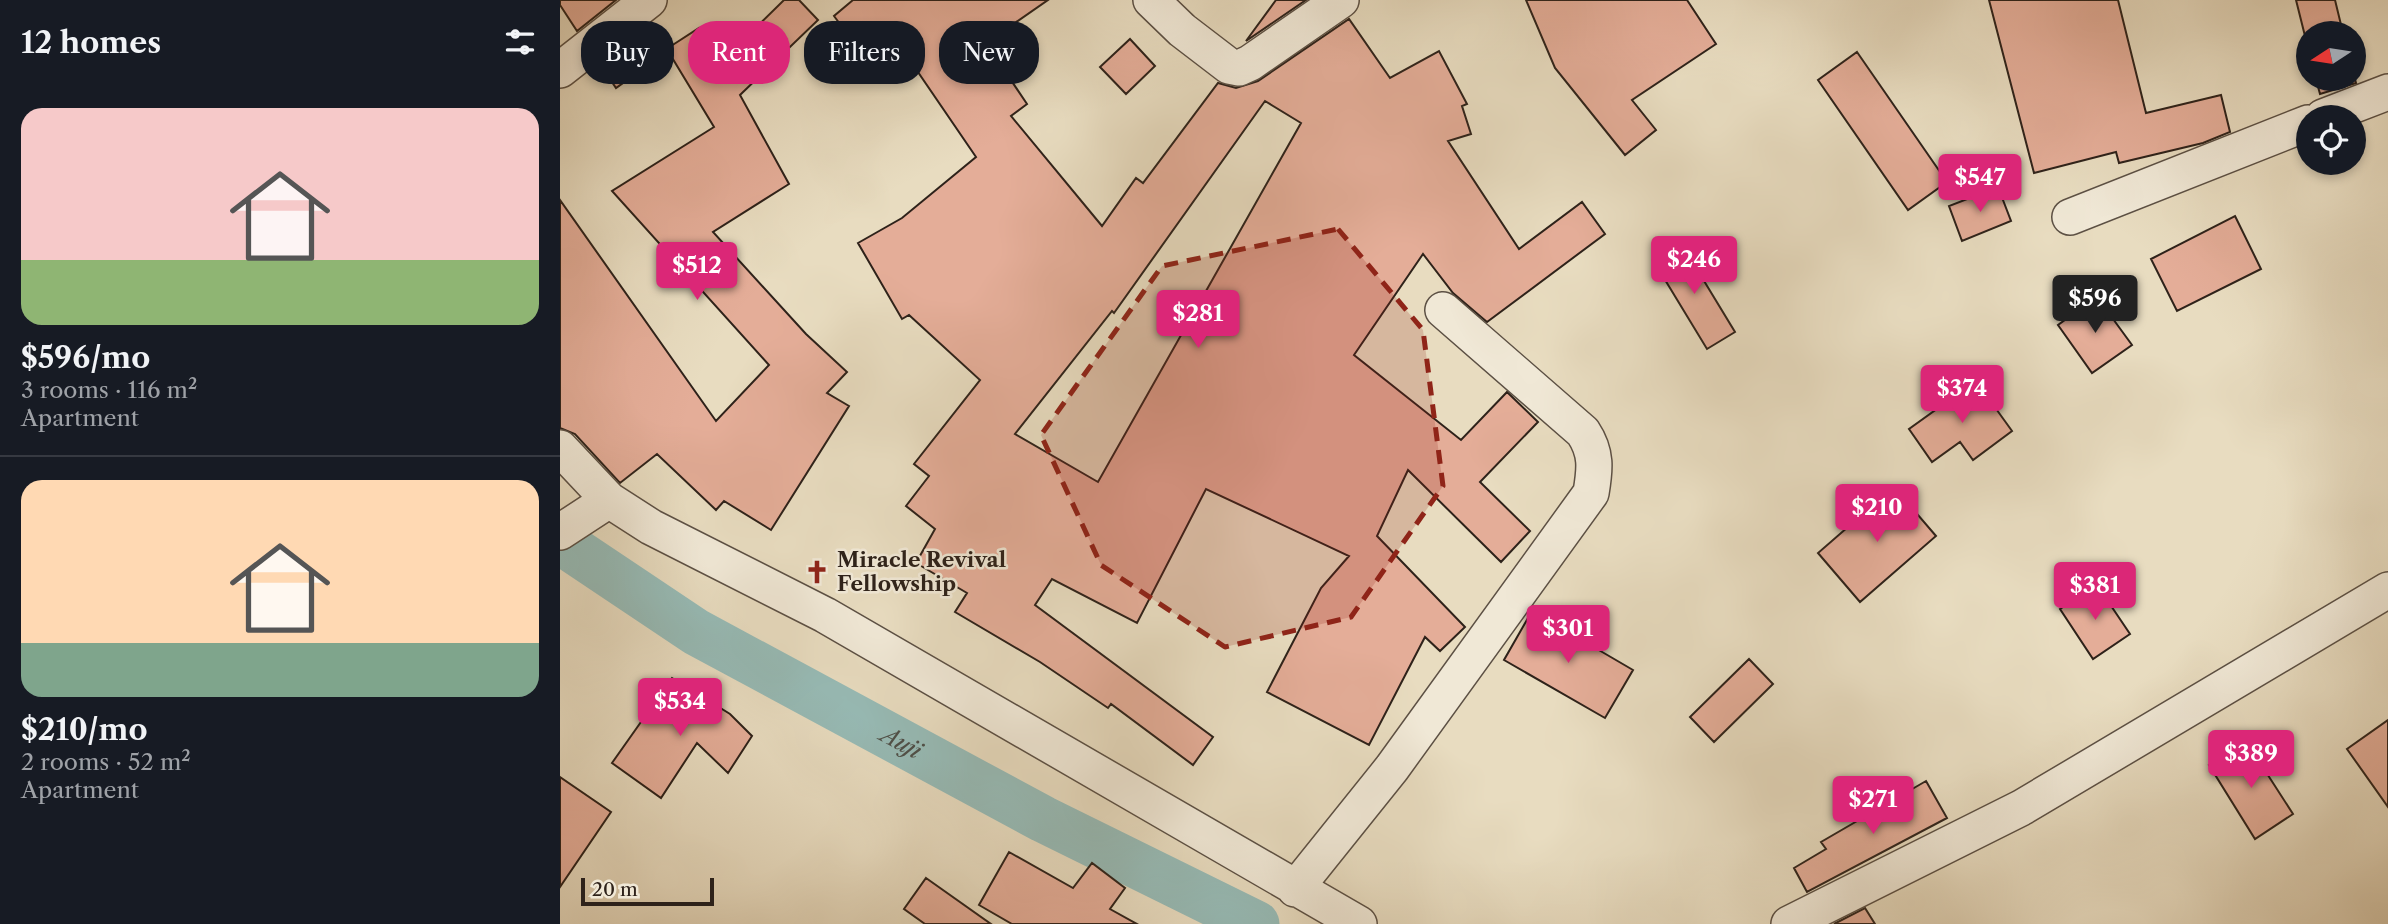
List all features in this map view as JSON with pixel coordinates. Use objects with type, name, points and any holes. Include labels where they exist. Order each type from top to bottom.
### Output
[{"type":"street","points":[[560,69],[649,0]]},
{"type":"street","points":[[1151,0],[1192,38],[1229,66],[1238,68],[1250,63],[1342,0]]},
{"type":"street","points":[[2354,105],[2388,92]]},
{"type":"street","points":[[2070,216],[2296,128]]},
{"type":"street","points":[[1294,889],[1392,768],[1591,493],[1594,448],[1583,432],[1443,310]]},
{"type":"street","points":[[560,448],[609,500],[651,527],[837,622],[1294,889],[1359,924]]},
{"type":"street","points":[[569,525],[609,500]]},
{"type":"street","points":[[1789,924],[2021,808],[2280,651],[2388,590]]},
{"type":"highlighted area","points":[[1338,229],[1423,330],[1443,486],[1351,617],[1225,647],[1101,565],[1041,435],[1162,266]]},
{"type":"building","points":[[560,0],[616,0],[590,21],[581,21],[581,28],[577,31],[560,5]]},
{"type":"building","points":[[784,0],[799,0],[818,20],[804,21],[804,33],[790,47],[790,21],[763,21]]},
{"type":"building","points":[[853,0],[1048,0],[1018,21],[939,21],[939,84],[1014,84],[1027,104],[1011,116],[1102,226],[1136,178],[1143,183],[1218,83],[1236,88],[1258,81],[1349,19],[1390,78],[1439,51],[1467,104],[1462,106],[1471,134],[1448,141],[1519,249],[1582,202],[1605,234],[1487,322],[1453,293],[1423,254],[1354,355],[1461,440],[1507,392],[1538,422],[1480,482],[1530,531],[1501,562],[1408,470],[1377,536],[1465,627],[1440,651],[1425,637],[1369,745],[1267,692],[1321,588],[1349,556],[1206,489],[1137,623],[1052,579],[1035,605],[1213,737],[1193,765],[1111,704],[1108,708],[1040,662],[955,612],[967,593],[916,563],[935,529],[906,506],[929,476],[914,464],[980,380],[909,315],[902,319],[858,243],[902,218],[976,157],[925,82],[925,21],[838,21],[834,16]],"holes":[[[1265,101],[1301,123],[1098,482],[1015,434],[1112,311],[1114,313]]]},
{"type":"building","points":[[1276,0],[1306,0],[1246,41]]},
{"type":"building","points":[[1526,0],[1687,0],[1716,44],[1632,100],[1656,130],[1625,155],[1555,68]]},
{"type":"building","points":[[1989,0],[2118,0],[2146,113],[2221,95],[2230,132],[2203,143],[2119,163],[2116,152],[2034,173]]},
{"type":"building","points":[[2296,0],[2335,0],[2340,21],[2301,21]]},
{"type":"building","points":[[688,35],[688,84],[751,84],[740,95],[789,184],[713,232],[806,334],[847,372],[827,393],[849,406],[771,530],[724,501],[716,510],[657,454],[620,483],[575,434],[560,428],[560,200],[716,421],[769,365],[612,191],[714,127],[674,61],[674,44]]},
{"type":"building","points":[[1130,39],[1155,66],[1126,94],[1100,67]]},
{"type":"building","points":[[1857,52],[1947,182],[1908,210],[1818,80]]},
{"type":"building","points":[[1998,187],[2011,221],[1962,241],[1949,206]]},
{"type":"building","points":[[2235,216],[2261,269],[2177,311],[2151,259]]},
{"type":"building","points":[[1681,243],[1735,332],[1707,349],[1653,260]]},
{"type":"building","points":[[2097,297],[2132,345],[2092,373],[2058,325]]},
{"type":"building","points":[[1976,381],[2012,431],[1973,460],[1960,442],[1932,462],[1909,429]]},
{"type":"building","points":[[1894,487],[1936,536],[1860,602],[1818,553]]},
{"type":"building","points":[[2097,585],[2130,634],[2093,659],[2060,609]]},
{"type":"building","points":[[1532,611],[1633,670],[1605,718],[1504,660]]},
{"type":"building","points":[[1749,659],[1773,684],[1714,742],[1690,717]]},
{"type":"building","points":[[672,678],[730,714],[752,736],[728,773],[697,743],[661,798],[612,763]]},
{"type":"building","points":[[2388,720],[2388,807],[2347,749]]},
{"type":"building","points":[[2246,741],[2293,814],[2255,839],[2209,765]]},
{"type":"building","points":[[560,777],[611,812],[560,887]]},
{"type":"building","points":[[1926,781],[1947,818],[1807,892],[1794,868],[1826,849],[1821,842]]},
{"type":"building","points":[[1009,852],[1073,888],[1092,863],[1125,888],[1110,909],[1137,924],[1012,924],[979,905]]},
{"type":"building","points":[[926,878],[991,924],[925,924],[904,909]]},
{"type":"building","points":[[1865,908],[1875,924],[1834,924]]},
{"type":"waterway","name":"Auji","points":[[560,541],[696,632],[1043,819],[1256,924]]},
{"type":"place","name":"Miracle Revival Fellowship","points":[[817,572]]}]
